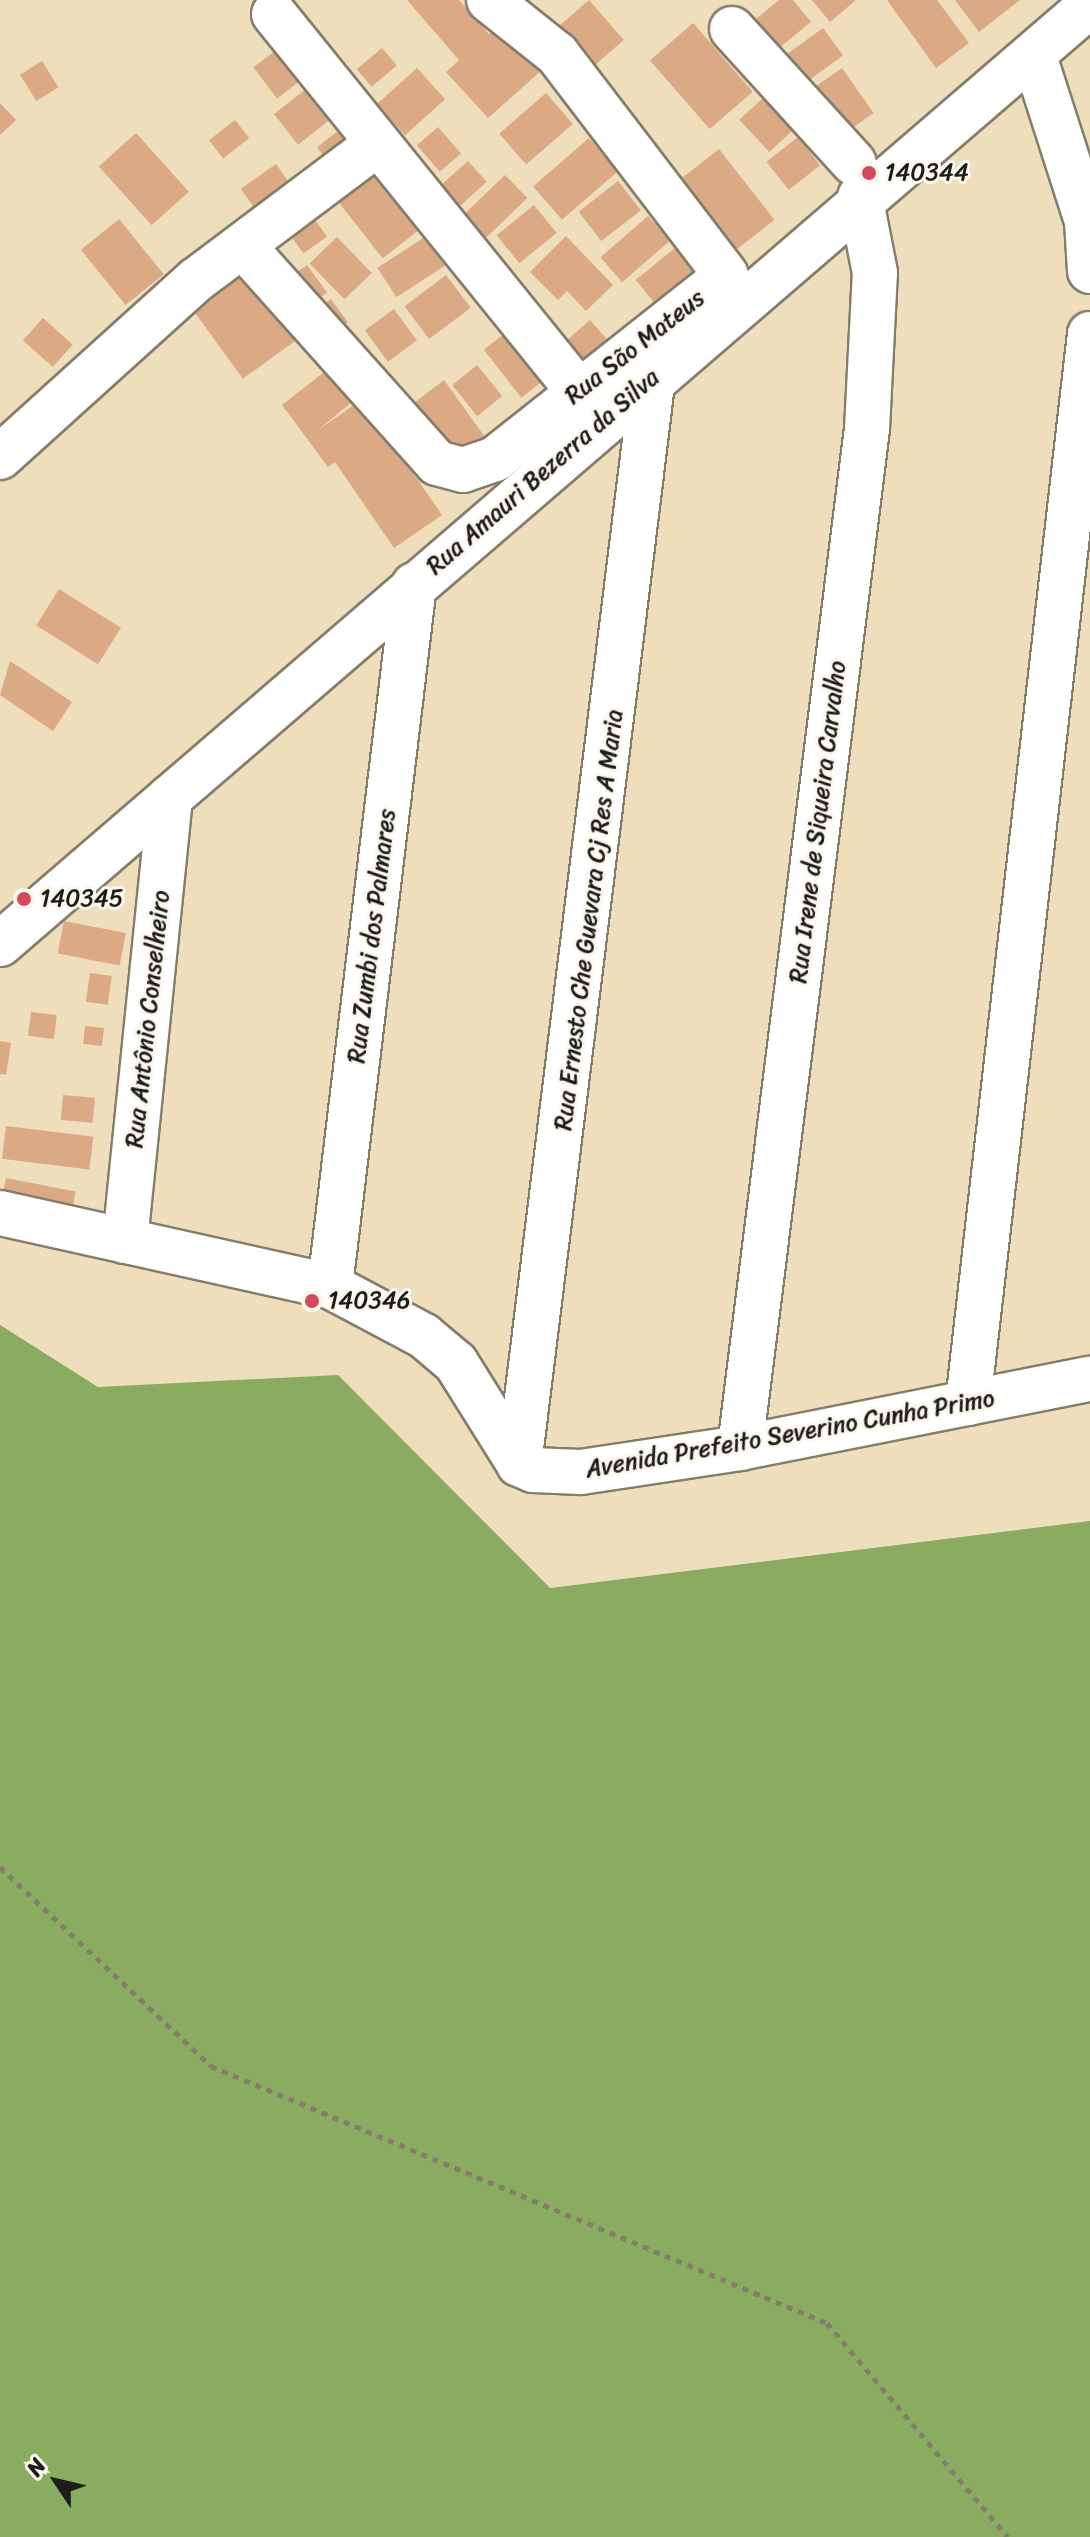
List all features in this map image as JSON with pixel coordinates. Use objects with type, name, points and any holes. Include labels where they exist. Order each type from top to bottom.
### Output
[{"type":"street","points":[[489,0],[557,54],[726,275]]},
{"type":"street","points":[[274,14],[376,145],[578,391]]},
{"type":"street","points":[[1063,23],[1087,221],[1090,271]]},
{"type":"street","name":"Rua Amauri Bezerra da Silva","points":[[0,944],[653,376],[857,179],[1063,23]]},
{"type":"street","points":[[732,29],[857,179]]},
{"type":"street","points":[[0,457],[243,246],[376,145]]},
{"type":"street","name":"Rua São Mateus","points":[[243,246],[449,468],[495,459],[726,275],[857,179]]},
{"type":"street","name":"Rua Irene de Siqueira Carvalho","points":[[740,1448],[870,401],[875,273],[857,179]]},
{"type":"street","points":[[968,1403],[1090,334]]},
{"type":"street","name":"Rua Ernesto Che Guevara Cj Res A Maria","points":[[519,1464],[653,376]]},
{"type":"street","name":"Rua Zumbi dos Palmares","points":[[330,1286],[414,585]]},
{"type":"street","name":"Rua Antônio Conselheiro","points":[[125,1241],[170,797]]},
{"type":"street","points":[[0,1213],[330,1286],[424,1336],[456,1363],[519,1464]]},
{"type":"street","name":"Avenida Prefeito Severino Cunha Primo","points":[[519,1464],[581,1472],[740,1448],[1090,1379]]},
{"type":"path","points":[[0,1867],[211,2066],[827,2323],[1008,2537]]},
{"type":"green space","points":[[0,1325],[98,1387],[338,1375],[550,1588],[1090,1521],[1090,2537],[0,2537]]},
{"type":"building","points":[[407,0],[459,0],[489,34],[502,22],[543,69],[488,118],[446,72],[459,60]]},
{"type":"building","points":[[589,0],[624,40],[586,73],[551,33]]},
{"type":"building","points":[[779,0],[793,0],[811,22],[774,52],[751,23]]},
{"type":"building","points":[[812,0],[856,0],[830,22]]},
{"type":"building","points":[[887,0],[937,0],[969,43],[936,68]]},
{"type":"building","points":[[955,0],[1020,0],[979,32]]},
{"type":"building","points":[[693,23],[753,92],[710,129],[650,60]]},
{"type":"building","points":[[823,28],[843,56],[796,90],[776,62]]},
{"type":"building","points":[[283,45],[306,76],[277,98],[253,67]]},
{"type":"building","points":[[382,48],[397,66],[372,87],[357,69]]},
{"type":"building","points":[[42,61],[58,87],[36,101],[20,75]]},
{"type":"building","points":[[417,68],[445,99],[405,135],[377,104]]},
{"type":"building","points":[[842,68],[874,113],[842,135],[810,90]]},
{"type":"building","points":[[311,85],[335,116],[298,145],[274,114]]},
{"type":"building","points":[[546,93],[573,124],[526,165],[499,134]]},
{"type":"building","points":[[765,96],[795,128],[769,152],[739,120]]},
{"type":"building","points":[[0,103],[16,120],[0,135]]},
{"type":"building","points":[[235,120],[249,138],[223,158],[209,140]]},
{"type":"building","points":[[343,127],[357,145],[331,165],[317,147]]},
{"type":"building","points":[[438,127],[461,153],[440,172],[417,145]]},
{"type":"building","points":[[136,133],[189,192],[152,225],[99,166]]},
{"type":"building","points":[[798,137],[820,165],[789,190],[766,162]]},
{"type":"building","points":[[589,138],[618,171],[562,220],[533,187]]},
{"type":"building","points":[[719,149],[774,220],[734,251],[679,180]]},
{"type":"building","points":[[468,161],[487,182],[458,208],[439,187]]},
{"type":"building","points":[[276,164],[297,194],[262,219],[241,189]]},
{"type":"building","points":[[376,167],[423,227],[383,258],[336,198]]},
{"type":"building","points":[[505,175],[527,198],[480,244],[458,221]]},
{"type":"building","points":[[618,181],[641,210],[601,241],[579,212]]},
{"type":"building","points":[[534,205],[557,233],[519,263],[497,235]]},
{"type":"building","points":[[307,209],[327,237],[304,254],[284,226]]},
{"type":"building","points":[[648,216],[670,241],[622,282],[600,257]]},
{"type":"building","points":[[119,219],[164,274],[126,305],[81,250]]},
{"type":"building","points":[[431,233],[450,262],[396,297],[377,268]]},
{"type":"building","points":[[566,236],[613,285],[586,311],[567,291],[558,300],[530,272]]},
{"type":"building","points":[[337,237],[372,273],[344,299],[310,263]]},
{"type":"building","points":[[680,244],[706,276],[662,312],[636,280]]},
{"type":"building","points":[[307,265],[327,293],[308,307],[288,279]]},
{"type":"building","points":[[246,269],[297,339],[243,379],[192,308]]},
{"type":"building","points":[[446,275],[471,308],[429,339],[404,306]]},
{"type":"building","points":[[331,299],[348,322],[329,337],[312,313]]},
{"type":"building","points":[[394,309],[417,341],[388,362],[365,330]]},
{"type":"building","points":[[43,318],[73,345],[53,367],[23,340]]},
{"type":"building","points":[[590,320],[614,348],[584,374],[560,346]]},
{"type":"building","points":[[513,327],[551,375],[521,398],[484,350]]},
{"type":"building","points":[[477,365],[502,396],[477,416],[452,385]]},
{"type":"building","points":[[328,369],[353,401],[317,431],[362,399],[442,515],[394,548],[335,462],[328,467],[282,405]]},
{"type":"building","points":[[444,380],[495,451],[447,459],[410,406]]},
{"type":"building","points":[[59,589],[121,628],[98,664],[36,625]]},
{"type":"building","points":[[10,661],[72,702],[53,731],[0,695]]},
{"type":"building","points":[[64,921],[126,933],[120,965],[58,953]]},
{"type":"building","points":[[90,973],[112,976],[108,1005],[86,1002]]},
{"type":"building","points":[[31,1012],[57,1015],[54,1039],[28,1036]]},
{"type":"building","points":[[85,1026],[104,1028],[102,1046],[83,1044]]},
{"type":"building","points":[[0,1041],[11,1043],[6,1075],[0,1074]]},
{"type":"building","points":[[63,1095],[95,1098],[93,1123],[61,1120]]},
{"type":"building","points":[[6,1126],[93,1137],[89,1169],[2,1159]]},
{"type":"building","points":[[6,1178],[76,1192],[71,1218],[1,1205]]},
{"type":"place","name":"140344","points":[[869,173]]},
{"type":"place","name":"140345","points":[[24,899]]},
{"type":"place","name":"140346","points":[[312,1301]]}]
